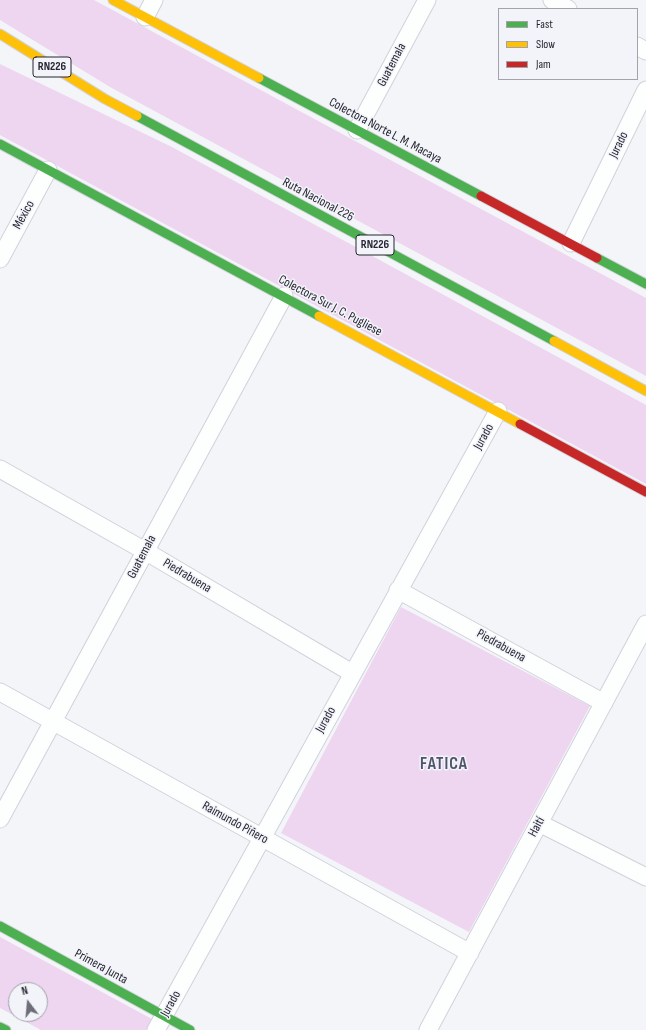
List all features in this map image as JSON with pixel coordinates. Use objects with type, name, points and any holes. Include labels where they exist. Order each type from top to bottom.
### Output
[{"type":"main road","name":"Colectora Norte L. M. Macaya","points":[[113,0],[646,284]]},
{"type":"main road","name":"Ruta Nacional 226","points":[[0,34],[105,99],[646,391]]},
{"type":"main road","name":"Ruta Nacional 226","points":[[35,67],[105,99]]},
{"type":"main road","name":"Colectora Sur J. C. Pugliese","points":[[0,144],[646,492]]},
{"type":"main road","name":"Primera Junta","points":[[0,926],[160,1023],[190,1030]]},
{"type":"main road","points":[[0,1027],[6,1030]]},
{"type":"street","points":[[145,17],[154,0]]},
{"type":"street","name":"Guatemala","points":[[357,130],[427,0]]},
{"type":"street","points":[[552,0],[566,8]]},
{"type":"street","name":"Jurado","points":[[571,243],[646,90]]},
{"type":"street","name":"México","points":[[0,259],[48,170]]},
{"type":"street","name":"Guatemala","points":[[0,819],[284,296]]},
{"type":"street","name":"Jurado","points":[[160,1023],[498,411]]},
{"type":"street","name":"Piedrabuena","points":[[0,469],[145,551],[352,673]]},
{"type":"street","name":"Piedrabuena","points":[[398,590],[604,703]]},
{"type":"street","name":"Haití","points":[[428,1030],[646,624]]},
{"type":"street","name":"Raimundo Piñero","points":[[0,692],[52,723],[470,953]]},
{"type":"street","points":[[539,823],[646,877]]},
{"type":"shaded area","points":[[0,0],[94,0],[646,298],[646,376],[110,87],[0,20]]},
{"type":"shaded area","points":[[0,64],[172,147],[646,405],[646,484],[0,135]]},
{"type":"shaded area","points":[[401,607],[590,706],[469,932],[281,833]]},
{"type":"shaded area","points":[[0,937],[152,1019],[146,1030],[41,1030],[26,1022],[48,1022],[48,982],[8,982],[8,1012],[0,1008]]},
{"type":"traffic: fast","points":[[259,78],[481,196]]},
{"type":"traffic: fast","points":[[137,116],[554,341]]},
{"type":"traffic: fast","points":[[0,144],[319,316]]},
{"type":"traffic: fast","points":[[597,258],[646,284]]},
{"type":"traffic: fast","points":[[0,926],[190,1030]]},
{"type":"traffic: fast","points":[[0,1027],[6,1030]]},
{"type":"traffic: slow","points":[[113,0],[259,78]]},
{"type":"traffic: slow","points":[[0,34],[105,99],[137,116]]},
{"type":"traffic: slow","points":[[319,316],[520,424]]},
{"type":"traffic: slow","points":[[554,341],[646,391]]},
{"type":"traffic: jam","points":[[481,196],[597,258]]},
{"type":"traffic: jam","points":[[520,424],[646,492]]},
{"type":"district","name":"FATICA","points":[[444,765]]}]
